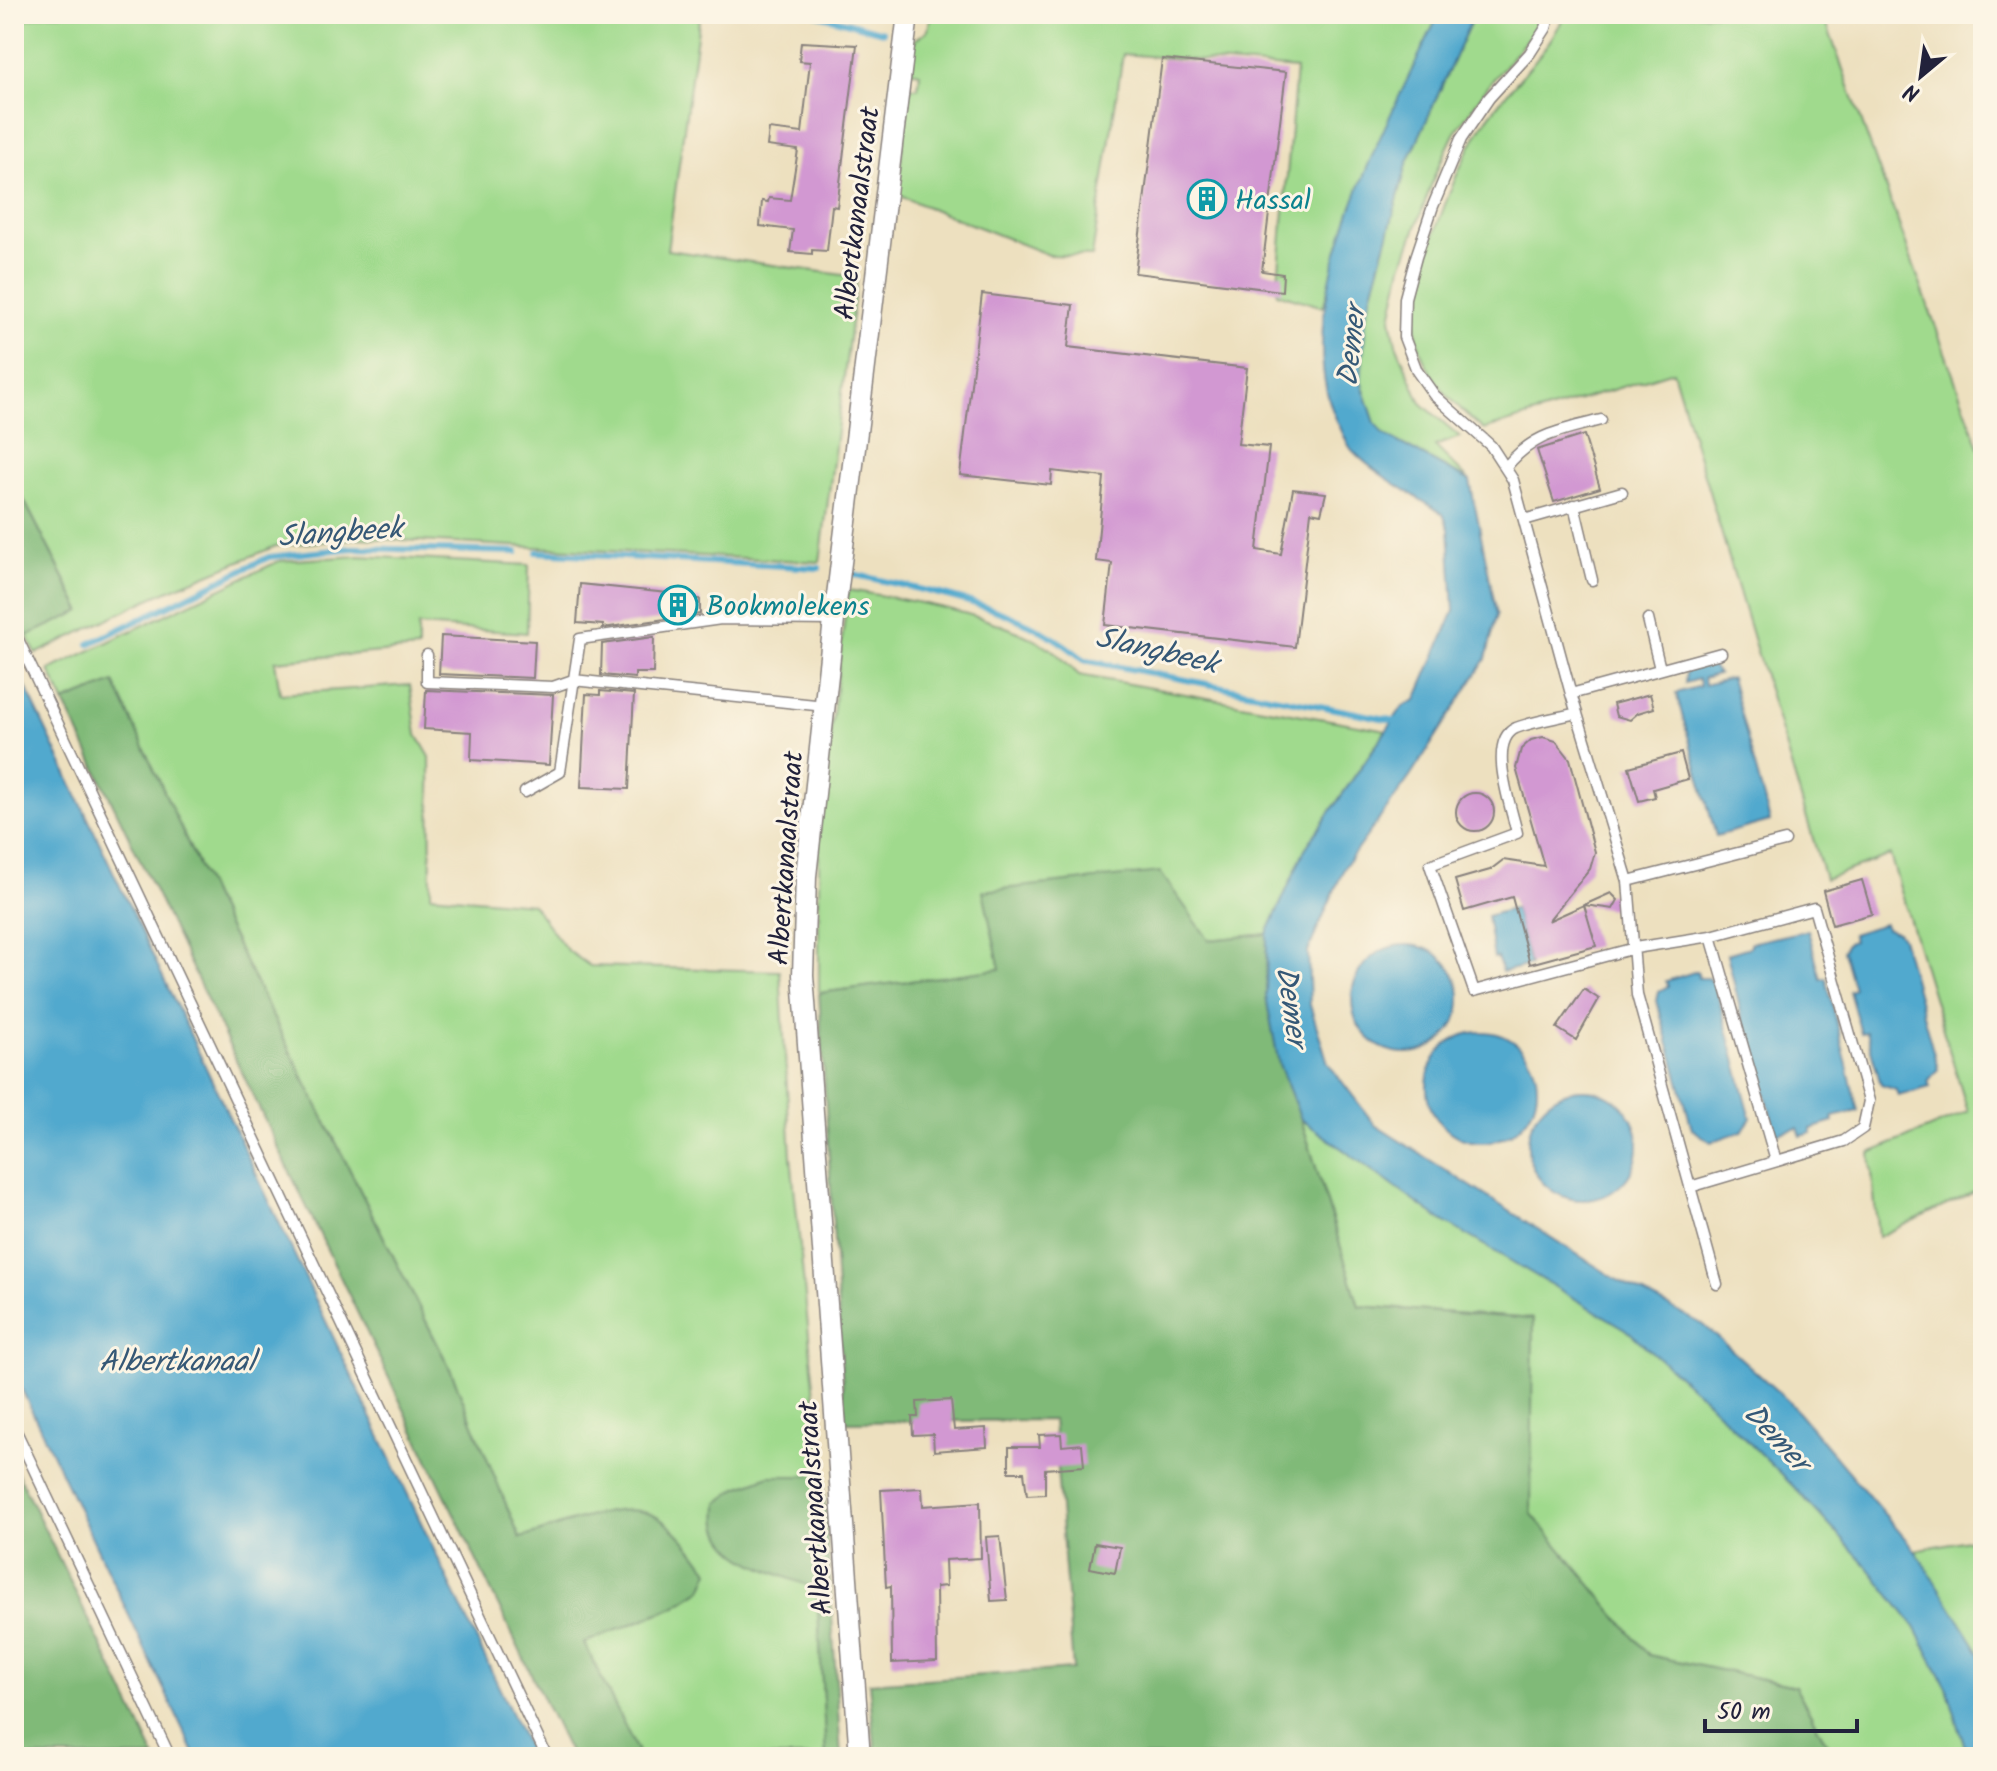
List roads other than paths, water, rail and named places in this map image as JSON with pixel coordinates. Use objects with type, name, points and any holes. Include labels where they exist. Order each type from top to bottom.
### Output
[{"type":"street","name":"Albertkanaalstraat","points":[[860,1757],[803,975],[806,876],[908,14]]},
{"type":"lane","points":[[1550,14],[1546,28],[1530,53],[1489,98],[1461,139],[1433,206],[1405,298],[1404,337],[1417,371],[1434,395],[1491,446],[1506,467],[1524,520],[1571,694],[1628,881],[1637,995],[1717,1284]]},
{"type":"lane","points":[[1506,467],[1523,447],[1545,435],[1601,420]]},
{"type":"lane","points":[[1524,520],[1622,492]]},
{"type":"lane","points":[[1574,505],[1592,580]]},
{"type":"lane","points":[[525,792],[560,772],[580,639],[721,619],[834,620]]},
{"type":"lane","points":[[1648,619],[1660,669]]},
{"type":"lane","points":[[14,631],[547,1757]]},
{"type":"lane","points":[[1571,694],[1721,653]]},
{"type":"lane","points":[[427,655],[427,682],[553,687],[573,680],[825,706]]},
{"type":"lane","points":[[1577,713],[1513,729],[1503,742],[1501,764],[1517,833],[1430,865],[1474,991],[1635,948],[1711,936],[1814,908],[1869,1101],[1863,1128],[1844,1141],[1690,1187]]},
{"type":"lane","points":[[1628,881],[1785,841]]},
{"type":"lane","points":[[1711,936],[1776,1161]]},
{"type":"lane","points":[[14,1427],[170,1757]]},
{"type":"water","name":"Demer","points":[[1439,14],[1474,14],[1407,164],[1366,315],[1361,381],[1375,423],[1383,434],[1470,481],[1497,615],[1486,659],[1410,777],[1345,866],[1308,951],[1310,1005],[1328,1063],[1375,1125],[1619,1281],[1704,1325],[1788,1401],[1915,1550],[1976,1647],[1983,1661],[1983,1757],[1968,1757],[1947,1687],[1915,1627],[1867,1566],[1794,1487],[1702,1396],[1626,1329],[1435,1216],[1301,1119],[1279,1064],[1266,997],[1267,934],[1305,849],[1403,706],[1416,700],[1454,611],[1449,529],[1443,514],[1396,485],[1353,451],[1339,425],[1324,379],[1323,328],[1332,273],[1348,217],[1394,107]]},
{"type":"water","name":"Albertkanaal","points":[[14,662],[532,1757],[196,1757],[14,1373]]},
{"type":"water","points":[[1710,664],[1718,674],[1703,678],[1704,685],[1731,678],[1770,821],[1716,836],[1676,693],[1700,686],[1698,679],[1685,683],[1686,670]]},
{"type":"water","points":[[1515,908],[1530,965],[1502,972],[1497,957],[1494,958],[1487,916]]},
{"type":"water","points":[[1884,924],[1886,929],[1898,932],[1902,938],[1938,1069],[1928,1081],[1930,1087],[1898,1096],[1896,1090],[1881,1085],[1866,1032],[1861,1033],[1849,991],[1854,989],[1843,951],[1847,943],[1854,941],[1852,934]]},
{"type":"water","points":[[1808,930],[1821,979],[1826,978],[1858,1111],[1833,1117],[1834,1122],[1811,1129],[1812,1133],[1801,1136],[1798,1128],[1776,1134],[1765,1092],[1760,1093],[1727,954],[1750,947],[1750,943]]},
{"type":"water","points":[[1406,945],[1427,949],[1444,961],[1456,978],[1460,999],[1456,1020],[1444,1037],[1427,1049],[1406,1053],[1385,1049],[1368,1037],[1356,1020],[1352,999],[1356,978],[1368,961],[1385,949]]},
{"type":"water","points":[[1697,971],[1699,978],[1708,978],[1715,985],[1751,1118],[1742,1131],[1711,1142],[1692,1129],[1657,1001],[1659,991],[1668,986],[1666,981]]},
{"type":"water","points":[[1482,1032],[1503,1036],[1521,1048],[1533,1066],[1537,1087],[1533,1108],[1521,1126],[1503,1138],[1482,1142],[1461,1138],[1443,1126],[1431,1108],[1427,1087],[1431,1066],[1443,1048],[1461,1036]]},
{"type":"water","points":[[1583,1090],[1604,1094],[1622,1106],[1634,1124],[1638,1145],[1634,1166],[1622,1184],[1604,1196],[1583,1200],[1562,1196],[1544,1184],[1532,1166],[1528,1145],[1532,1124],[1544,1106],[1562,1094]]},
{"type":"waterway","points":[[816,14],[883,32]]},
{"type":"waterway","name":"Slangbeek","points":[[89,644],[269,557],[353,548],[517,552]]},
{"type":"waterway","name":"Slangbeek","points":[[537,552],[819,568]]},
{"type":"waterway","name":"Slangbeek","points":[[853,574],[944,595],[1004,614],[1059,641],[1084,660],[1397,721]]},
{"type":"place","name":"Hassal","points":[[1207,199]]},
{"type":"place","name":"Bookmolekens","points":[[678,605]]}]
